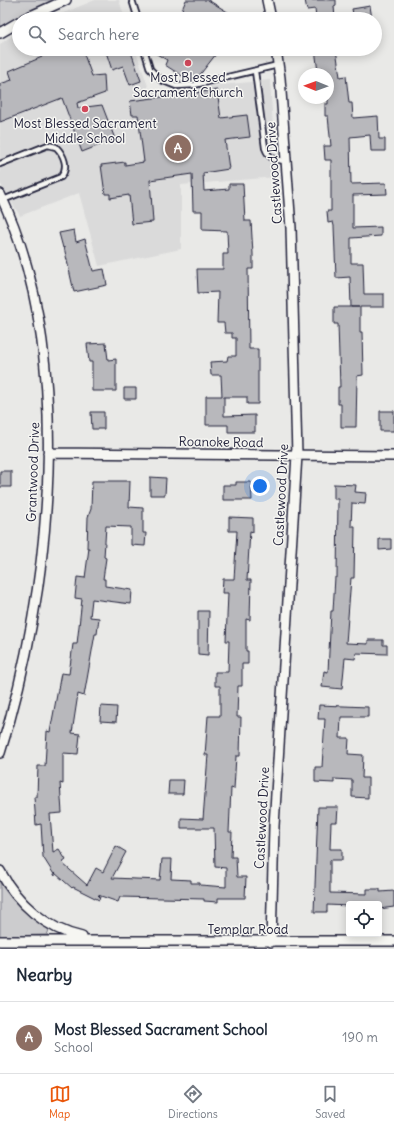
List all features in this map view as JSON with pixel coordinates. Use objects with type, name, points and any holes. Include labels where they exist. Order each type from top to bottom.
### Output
[{"type":"street","points":[[39,12],[66,0]]},
{"type":"street","points":[[267,0],[270,12]]},
{"type":"street","points":[[0,33],[12,26]]},
{"type":"street","name":"Castlewood Drive","points":[[271,942],[274,826],[297,455],[291,228],[287,161],[277,56]]},
{"type":"street","name":"Grantwood Drive","points":[[0,753],[25,661],[36,603],[46,502],[48,453],[45,367],[37,307],[24,254],[1,197]]},
{"type":"street","name":"Roanoke Road","points":[[48,453],[394,456]]},
{"type":"street","name":"Templar Road","points":[[0,871],[21,901],[45,921],[76,936],[101,941]]},
{"type":"street","name":"Templar Road","points":[[0,942],[394,941]]},
{"type":"lane","points":[[132,0],[136,12]]},
{"type":"lane","points":[[146,56],[150,69],[161,80],[176,86],[194,85],[278,65]]},
{"type":"lane","points":[[255,71],[265,148],[268,156],[275,160],[287,161]]},
{"type":"lane","points":[[0,164],[48,145],[56,147],[65,163],[66,169],[61,177],[1,197]]},
{"type":"shaded area","points":[[0,0],[54,0],[30,12],[12,12],[12,21],[0,27]]},
{"type":"shaded area","points":[[95,0],[119,0],[123,12],[66,12]]},
{"type":"shaded area","points":[[12,36],[12,56],[137,56],[150,92],[270,80],[276,177],[181,185],[181,249],[99,266],[79,193],[20,216],[0,183],[0,44]]},
{"type":"shaded area","points":[[0,877],[17,903],[49,930],[47,935],[0,936]]},
{"type":"building","points":[[186,0],[208,0],[228,12],[181,12]]},
{"type":"building","points":[[305,0],[336,0],[336,5],[334,6],[334,12],[315,12],[315,9],[307,10]]},
{"type":"building","points":[[370,6],[371,12],[353,12],[352,9]]},
{"type":"building","name":"Most Blessed Sacrament Middle School","points":[[85,56],[92,76],[104,75],[105,93],[77,103],[78,108],[102,105],[115,139],[82,152],[62,98],[0,122],[0,84],[12,80],[9,71],[42,57]]},
{"type":"building","points":[[107,56],[132,56],[141,81],[130,85],[123,66],[112,70]]},
{"type":"building","name":"Most Blessed Sacrament Church","points":[[160,56],[215,56],[195,81],[190,81],[165,65],[167,60]]},
{"type":"building","points":[[316,56],[337,56],[340,77],[346,76],[349,103],[352,103],[353,118],[378,116],[379,139],[385,139],[385,151],[371,151],[370,135],[350,137],[351,184],[386,183],[387,194],[353,195],[353,228],[381,227],[381,236],[351,238],[351,263],[363,263],[364,294],[384,294],[384,307],[360,307],[363,375],[357,376],[356,427],[341,427],[341,404],[338,404],[338,387],[340,387],[338,324],[334,324],[334,307],[351,307],[350,277],[336,278],[334,226],[333,222],[328,223],[327,211],[331,211],[331,160],[325,160],[324,146],[331,146],[328,116],[325,116],[325,104],[334,104],[334,68],[317,68]]},
{"type":"building","points":[[217,90],[221,118],[247,115],[250,137],[225,140],[229,169],[203,173],[204,191],[229,189],[229,184],[243,184],[245,221],[251,221],[253,254],[253,269],[248,269],[249,349],[258,349],[258,404],[247,404],[247,397],[224,397],[224,416],[255,415],[255,432],[228,432],[228,425],[206,425],[206,396],[222,396],[221,375],[211,375],[210,362],[227,361],[228,356],[236,356],[236,338],[232,338],[232,333],[225,333],[224,323],[217,323],[218,292],[198,293],[197,269],[223,269],[223,254],[228,254],[227,231],[202,230],[202,211],[193,211],[192,174],[150,180],[153,222],[132,224],[129,195],[110,198],[110,194],[105,194],[101,165],[125,162],[125,165],[144,162],[138,115],[132,115],[130,101]]},
{"type":"building","points":[[74,230],[76,242],[85,239],[93,271],[104,269],[107,285],[74,292],[64,247],[63,248],[59,233]]},
{"type":"building","points":[[106,343],[108,360],[116,359],[116,391],[92,391],[92,362],[89,362],[87,344]]},
{"type":"building","points":[[124,388],[136,388],[136,399],[124,399]]},
{"type":"building","points":[[380,411],[394,411],[394,431],[380,431]]},
{"type":"building","points":[[91,412],[104,412],[104,429],[92,429]]},
{"type":"building","points":[[0,471],[11,471],[11,487],[0,487]]},
{"type":"building","points":[[150,477],[166,478],[165,495],[150,495]]},
{"type":"building","points":[[92,481],[130,481],[129,507],[143,508],[143,533],[146,533],[145,546],[131,545],[131,527],[106,526],[104,557],[106,558],[103,579],[105,579],[105,586],[132,590],[131,604],[92,599],[90,617],[99,618],[97,634],[95,634],[84,696],[78,694],[72,733],[80,734],[78,754],[63,753],[63,784],[60,783],[62,813],[50,814],[53,852],[59,849],[66,860],[62,863],[87,885],[96,868],[103,872],[116,846],[126,852],[112,878],[160,880],[162,859],[172,859],[171,879],[191,880],[191,883],[200,883],[200,885],[226,887],[226,868],[215,867],[214,828],[181,828],[181,818],[203,819],[208,755],[205,755],[208,716],[220,716],[220,686],[215,686],[215,672],[228,672],[229,641],[226,641],[228,593],[222,593],[223,579],[234,579],[237,531],[229,531],[229,517],[253,518],[253,532],[250,531],[247,580],[251,580],[250,620],[246,619],[246,651],[248,651],[248,664],[242,664],[242,686],[238,686],[237,717],[241,717],[240,756],[236,756],[234,789],[231,788],[229,832],[232,832],[231,857],[236,857],[237,877],[246,877],[245,898],[218,898],[218,902],[204,901],[204,899],[120,897],[118,902],[98,895],[100,897],[99,900],[73,887],[72,888],[55,873],[55,876],[43,857],[41,824],[36,825],[34,797],[37,797],[38,766],[45,766],[47,731],[50,732],[61,673],[69,674],[73,644],[77,644],[82,599],[75,598],[77,577],[85,578],[89,548],[87,548],[88,517],[91,509]]},
{"type":"building","points":[[236,482],[251,482],[252,500],[223,500],[223,485],[236,485]]},
{"type":"building","points":[[334,484],[356,485],[355,492],[366,493],[365,504],[352,503],[351,526],[355,526],[354,578],[351,578],[346,643],[368,644],[368,640],[383,640],[383,645],[387,645],[387,654],[356,653],[355,659],[345,658],[342,689],[322,687],[324,671],[328,672],[331,611],[333,611],[335,577],[337,577],[338,499],[334,499]]},
{"type":"building","points":[[379,539],[391,539],[391,549],[379,550]]},
{"type":"building","points":[[198,611],[209,611],[208,655],[198,654]]},
{"type":"building","points":[[319,705],[368,707],[368,717],[341,717],[340,738],[349,738],[348,754],[363,755],[362,778],[368,778],[368,798],[352,797],[352,780],[334,779],[334,783],[315,782],[315,767],[322,767],[325,719],[318,719]]},
{"type":"building","points":[[101,706],[117,707],[116,722],[100,721]]},
{"type":"building","points":[[169,780],[184,780],[183,794],[168,794]]},
{"type":"building","points":[[318,807],[338,807],[337,822],[331,822],[330,849],[342,849],[342,860],[330,860],[330,893],[367,894],[367,889],[380,889],[380,892],[394,891],[394,907],[382,909],[382,901],[346,901],[346,906],[327,905],[327,912],[314,912]]},
{"type":"place","name":"Most Blessed Sacrament Church","points":[[188,63]]},
{"type":"place","name":"Most Blessed Sacrament Middle School","points":[[85,109]]},
{"type":"place","name":"Most Blessed Sacrament School","points":[[178,148]]}]
